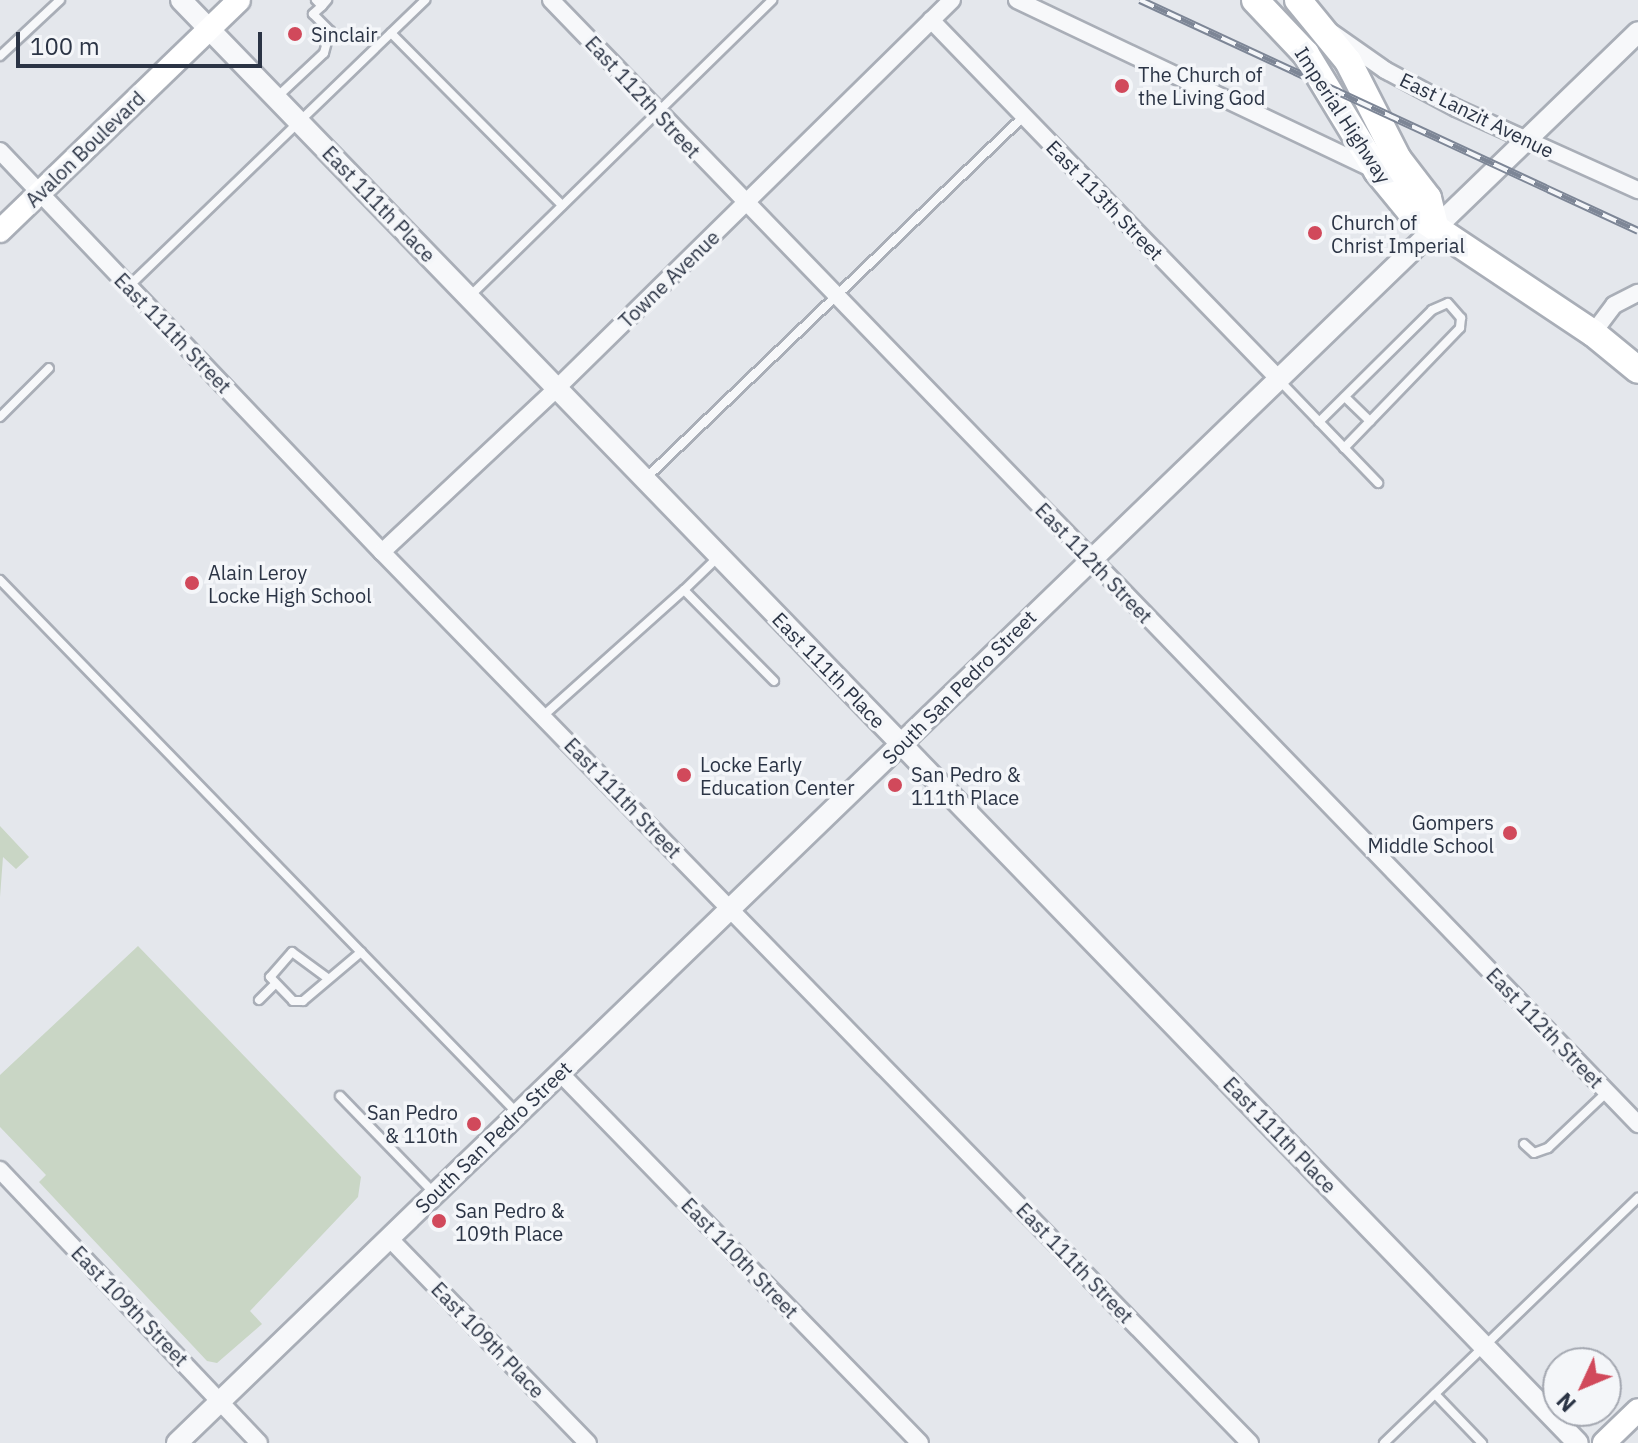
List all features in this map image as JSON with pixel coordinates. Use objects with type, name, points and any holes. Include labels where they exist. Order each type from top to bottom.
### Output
[{"type":"main road","name":"Avalon Boulevard","points":[[0,231],[239,0]]},
{"type":"main road","name":"Imperial Highway","points":[[1255,0],[1306,54],[1377,171],[1410,211],[1593,333],[1638,370]]},
{"type":"main road","points":[[1272,0],[1312,15]]},
{"type":"main road","name":"Imperial Highway","points":[[1312,15],[1348,61],[1398,159],[1428,198],[1435,226]]},
{"type":"main road","points":[[1604,1443],[1638,1410]]},
{"type":"street","name":"East 111th Place","points":[[181,0],[1578,1443]]},
{"type":"street","name":"East 112th Street","points":[[551,0],[745,205],[1638,1124]]},
{"type":"street","name":"Towne Avenue","points":[[382,552],[556,389],[952,0]]},
{"type":"street","points":[[1017,0],[1377,171]]},
{"type":"street","name":"East Lanzit Avenue","points":[[1312,15],[1385,70],[1638,190]]},
{"type":"street","name":"East 113th Street","points":[[931,20],[1279,379]]},
{"type":"street","name":"South San Pedro Street","points":[[177,1443],[1638,32]]},
{"type":"street","name":"East 111th Street","points":[[0,151],[382,552],[1250,1443]]},
{"type":"street","points":[[1593,333],[1614,305],[1638,293]]},
{"type":"street","name":"East 110th Street","points":[[560,1073],[920,1443]]},
{"type":"street","name":"East 109th Street","points":[[0,1170],[259,1443]]},
{"type":"street","name":"East 109th Place","points":[[389,1238],[588,1443]]},
{"type":"lane","points":[[0,56],[60,0]]},
{"type":"lane","points":[[129,286],[425,0]]},
{"type":"lane","points":[[469,296],[772,0]]},
{"type":"lane","points":[[277,98],[324,53],[330,31],[313,14],[322,2]]},
{"type":"lane","points":[[391,33],[562,205]]},
{"type":"lane","points":[[645,479],[1024,116]]},
{"type":"lane","points":[[1319,422],[1432,310],[1448,303],[1461,318],[1460,328],[1344,448]]},
{"type":"lane","points":[[0,417],[49,368]]},
{"type":"lane","points":[[1279,379],[1378,483]]},
{"type":"lane","points":[[1345,397],[1370,421]]},
{"type":"lane","points":[[543,716],[719,556]]},
{"type":"lane","points":[[0,580],[518,1113]]},
{"type":"lane","points":[[684,590],[774,681]]},
{"type":"lane","points":[[326,977],[297,1002],[275,984],[271,974],[292,952],[326,977],[334,978],[361,952]]},
{"type":"lane","points":[[259,1000],[275,984]]},
{"type":"lane","points":[[1524,1144],[1534,1153],[1548,1148],[1607,1092]]},
{"type":"lane","points":[[340,1096],[435,1194]]},
{"type":"lane","points":[[1384,1443],[1638,1198]]},
{"type":"lane","points":[[1435,1394],[1482,1443]]},
{"type":"green space","points":[[0,826],[29,857],[16,869],[3,857],[0,897]]},
{"type":"green space","points":[[138,946],[361,1177],[358,1197],[250,1311],[262,1324],[217,1363],[207,1361],[39,1182],[46,1175],[0,1127],[0,1075]]},
{"type":"railway","points":[[1140,0],[1638,231]]},
{"type":"place","name":"Sinclair","points":[[295,34]]},
{"type":"place","name":"The Church of the Living God","points":[[1122,86]]},
{"type":"place","name":"Church of Christ Imperial","points":[[1315,233]]},
{"type":"place","name":"Alain Leroy Locke High School","points":[[192,583]]},
{"type":"place","name":"Locke Early Education Center","points":[[684,775]]},
{"type":"place","name":"San Pedro & 111th Place","points":[[895,785]]},
{"type":"place","name":"Gompers Middle School","points":[[1510,833]]},
{"type":"place","name":"San Pedro & 110th","points":[[474,1124]]},
{"type":"place","name":"San Pedro & 109th Place","points":[[439,1221]]}]
